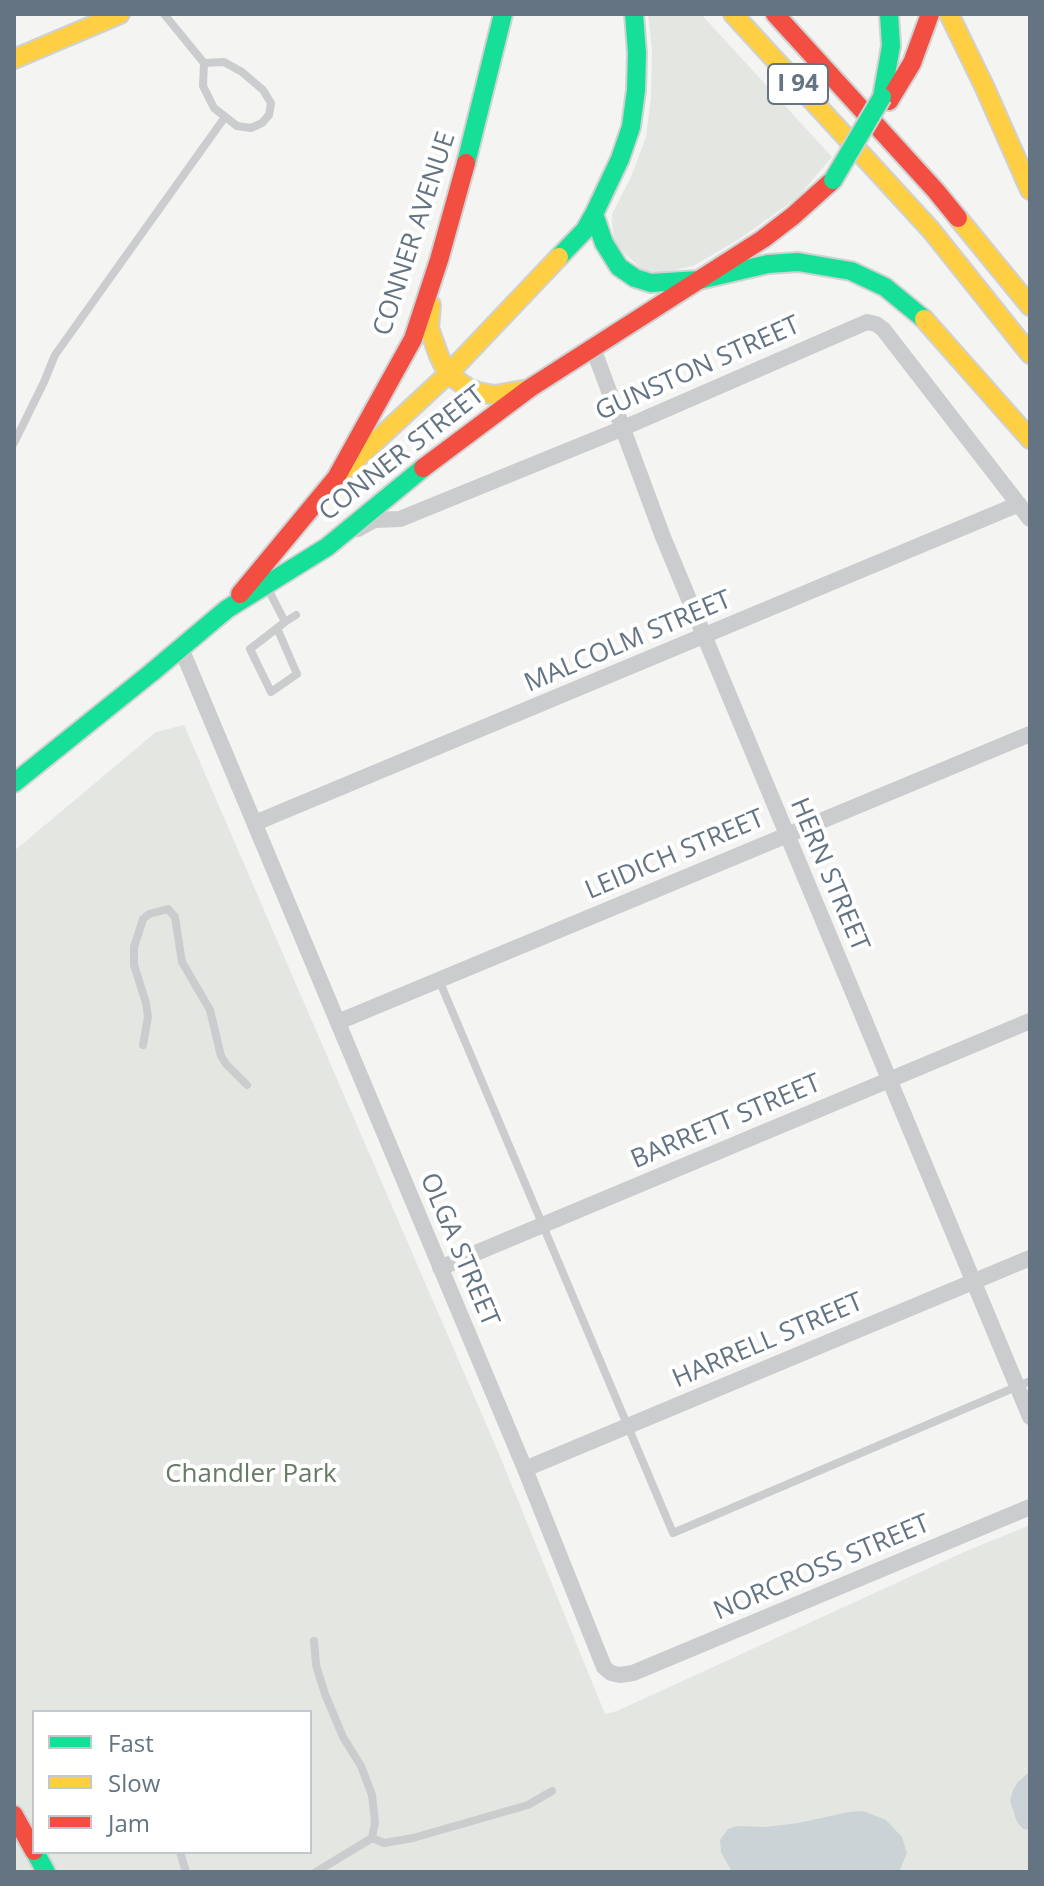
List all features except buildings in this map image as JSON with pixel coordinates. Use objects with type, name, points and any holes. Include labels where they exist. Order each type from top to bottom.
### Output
[{"type":"main road","points":[[14,59],[120,14]]},
{"type":"main road","name":"CONNER AVENUE","points":[[227,609],[336,478],[413,339],[439,260],[503,14]]},
{"type":"main road","points":[[336,478],[448,374],[585,230],[620,159],[631,127],[637,53],[634,14]]},
{"type":"main road","name":"I 94","points":[[733,14],[931,230],[1030,354]]},
{"type":"main road","name":"I 94","points":[[775,14],[936,191],[1030,306]]},
{"type":"main road","points":[[885,99],[891,46],[889,14]]},
{"type":"main road","points":[[885,99],[912,63],[930,14]]},
{"type":"main road","points":[[949,14],[1030,190]]},
{"type":"main road","name":"CONNER STREET","points":[[14,783],[227,609],[327,547],[409,478],[530,388],[783,224],[833,180],[885,99]]},
{"type":"main road","points":[[594,214],[604,243],[619,267],[635,278],[651,283],[699,280],[768,264],[798,262],[865,276],[920,314],[1030,439]]},
{"type":"main road","points":[[439,260],[429,328],[448,374],[468,388],[495,395],[530,388]]},
{"type":"main road","points":[[14,1815],[32,1847]]},
{"type":"main road","points":[[36,1854],[46,1872]]},
{"type":"street","name":"GUNSTON STREET","points":[[327,547],[374,520],[400,519],[871,322],[883,329],[1019,504]]},
{"type":"street","name":"HERN STREET","points":[[593,348],[621,429],[704,636],[973,1281],[1024,1384],[1030,1417]]},
{"type":"street","points":[[1019,504],[1030,519]]},
{"type":"street","name":"MALCOLM STREET","points":[[255,823],[1019,504]]},
{"type":"street","name":"OLGA STREET","points":[[181,648],[525,1469],[604,1667],[620,1675],[633,1673]]},
{"type":"street","name":"LEIDICH STREET","points":[[338,1022],[1030,734]]},
{"type":"street","name":"BARRETT STREET","points":[[440,1268],[1030,1021]]},
{"type":"street","name":"HARRELL STREET","points":[[525,1469],[1030,1258]]},
{"type":"street","name":"NORCROSS STREET","points":[[633,1673],[1030,1507]]},
{"type":"lane","points":[[164,14],[204,63],[203,86],[214,108],[237,126],[251,128],[262,123],[269,115],[271,103],[263,90],[224,62],[204,63]]},
{"type":"lane","points":[[14,443],[55,355],[225,117]]},
{"type":"lane","points":[[266,585],[285,622]]},
{"type":"lane","points":[[277,628],[297,674],[271,692],[250,649],[277,628],[285,622],[296,615]]},
{"type":"lane","points":[[143,1045],[148,1017],[134,965],[134,947],[143,919],[149,914],[168,909],[175,917],[182,962],[210,1010],[221,1056],[247,1085]]},
{"type":"lane","points":[[439,980],[673,1533],[1024,1384]]},
{"type":"lane","points":[[314,1641],[316,1665],[325,1694],[343,1737],[361,1766],[372,1795],[375,1822],[372,1838],[316,1872]]},
{"type":"lane","points":[[372,1838],[384,1843],[413,1838],[528,1805],[552,1791]]},
{"type":"green space","points":[[648,14],[701,14],[832,157],[798,197],[741,238],[693,266],[657,274],[640,268],[615,244],[612,224],[612,214],[631,177],[646,137],[652,49]]},
{"type":"green space","name":"Chandler Park","points":[[184,725],[497,1449],[605,1714],[1030,1525],[1030,1872],[14,1872],[14,851],[156,732]]},
{"type":"shaded area","points":[[1030,1771],[1030,1830],[1023,1829],[1017,1822],[1010,1801],[1018,1782]]},
{"type":"shaded area","points":[[863,1811],[886,1820],[902,1837],[907,1853],[899,1872],[732,1872],[721,1852],[720,1840],[728,1829],[737,1826],[765,1827]]},
{"type":"traffic: fast","points":[[466,163],[503,14]]},
{"type":"traffic: fast","points":[[559,257],[585,230],[594,214],[620,159],[631,127],[637,53],[634,14]]},
{"type":"traffic: fast","points":[[882,97],[891,46],[889,14]]},
{"type":"traffic: fast","points":[[833,180],[882,97]]},
{"type":"traffic: fast","points":[[594,214],[604,243],[619,267],[635,278],[651,283],[699,280],[768,264],[798,262],[851,271],[885,287],[924,319]]},
{"type":"traffic: fast","points":[[14,783],[227,609],[327,547],[423,468]]},
{"type":"traffic: fast","points":[[36,1854],[46,1872]]},
{"type":"traffic: slow","points":[[14,59],[120,14]]},
{"type":"traffic: slow","points":[[733,14],[931,230],[1030,354]]},
{"type":"traffic: slow","points":[[949,14],[1030,190]]},
{"type":"traffic: slow","points":[[958,218],[1030,306]]},
{"type":"traffic: slow","points":[[336,478],[448,374],[559,257]]},
{"type":"traffic: slow","points":[[431,305],[429,328],[448,374],[478,392],[495,395],[523,390]]},
{"type":"traffic: slow","points":[[924,319],[1030,439]]},
{"type":"traffic: jam","points":[[775,14],[958,218]]},
{"type":"traffic: jam","points":[[889,101],[912,63],[930,14]]},
{"type":"traffic: jam","points":[[240,594],[336,478],[413,339],[466,163]]},
{"type":"traffic: jam","points":[[423,468],[530,388],[763,239],[833,180]]},
{"type":"traffic: jam","points":[[14,1815],[32,1847]]}]
